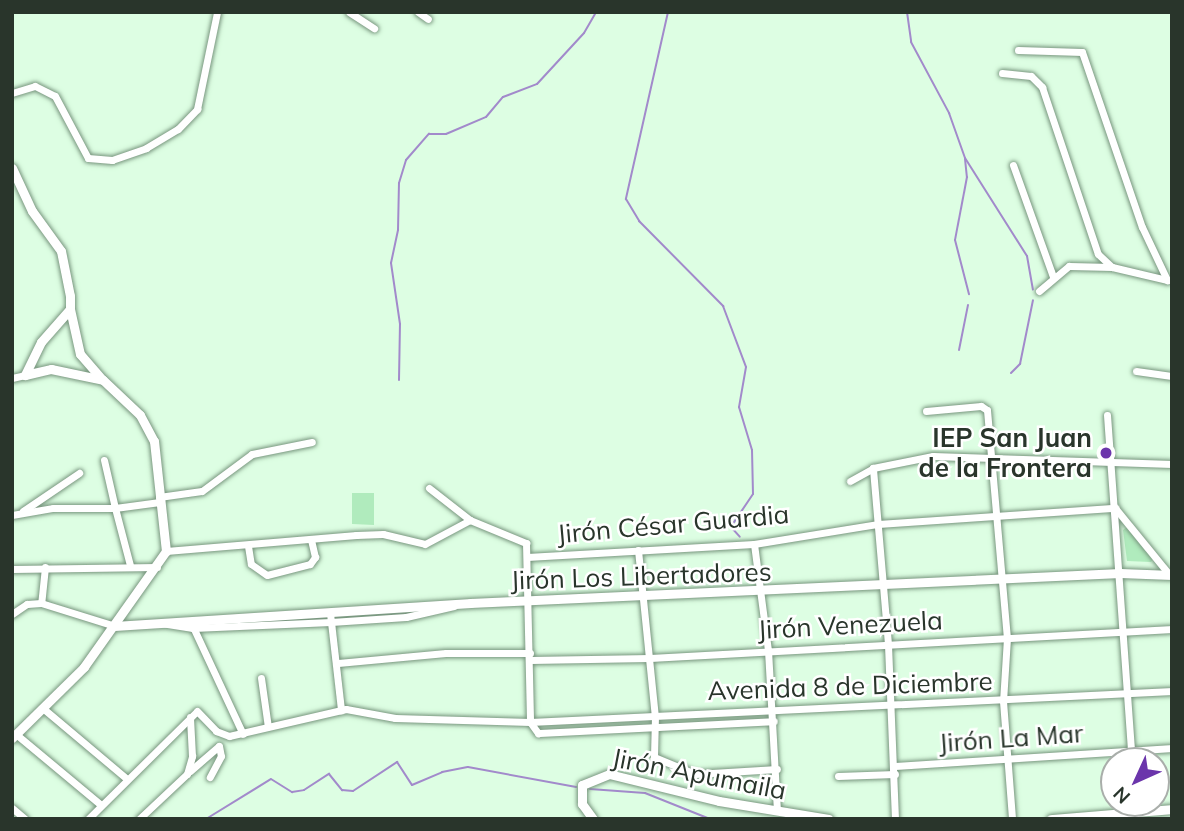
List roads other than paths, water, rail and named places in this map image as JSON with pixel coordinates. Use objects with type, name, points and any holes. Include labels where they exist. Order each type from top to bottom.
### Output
[{"type":"street","points":[[12,93],[35,86],[55,96],[88,158],[107,161],[146,148],[178,129],[197,109],[217,12]]},
{"type":"street","points":[[349,12],[374,28]]},
{"type":"street","points":[[418,12],[428,19]]},
{"type":"street","points":[[1018,50],[1082,52],[1142,227],[1169,280]]},
{"type":"street","points":[[1002,73],[1031,76],[1042,87],[1098,254],[1112,267]]},
{"type":"street","points":[[1013,165],[1053,277]]},
{"type":"street","points":[[12,168],[32,211],[61,251],[67,268],[70,309],[80,354],[149,428],[159,499],[166,551],[157,567],[115,626],[45,710],[14,736],[101,805]]},
{"type":"street","points":[[1039,291],[1053,277],[1077,264],[1112,267],[1169,280]]},
{"type":"street","points":[[25,376],[41,342],[70,309]]},
{"type":"street","points":[[12,378],[51,369],[103,380]]},
{"type":"street","points":[[1136,370],[1172,376]]},
{"type":"street","points":[[926,411],[981,406],[987,410],[1007,638],[1003,702],[1012,819]]},
{"type":"street","points":[[1107,415],[1131,747]]},
{"type":"street","points":[[23,512],[115,508],[202,491],[252,454],[312,442]]},
{"type":"street","points":[[850,481],[876,467],[933,456],[1110,459],[1172,464]]},
{"type":"street","points":[[104,460],[130,565]]},
{"type":"street","points":[[876,467],[895,770],[895,819]]},
{"type":"street","points":[[12,516],[23,512],[79,473]]},
{"type":"street","points":[[429,488],[470,520],[523,540],[527,557],[529,601],[530,722],[540,733],[774,722]]},
{"type":"street","points":[[1115,508],[1170,574]]},
{"type":"street","name":"Jirón César Guardia","points":[[527,557],[754,544],[878,524],[997,513],[1115,508]]},
{"type":"street","points":[[166,551],[383,534],[425,544],[470,520]]},
{"type":"street","points":[[248,545],[251,564],[267,575],[310,564],[314,556],[311,541]]},
{"type":"street","points":[[754,544],[768,650],[777,810]]},
{"type":"street","points":[[638,550],[655,716],[654,757],[681,771],[776,769]]},
{"type":"street","points":[[12,569],[130,565],[157,567]]},
{"type":"street","points":[[41,603],[45,567]]},
{"type":"street","name":"Jirón Los Libertadores","points":[[115,626],[161,622],[191,625],[331,618],[458,604],[884,587],[1120,573],[1170,574]]},
{"type":"street","points":[[12,614],[27,604],[41,603],[115,626]]},
{"type":"street","points":[[331,618],[341,710]]},
{"type":"street","points":[[191,625],[243,734]]},
{"type":"street","name":"Jirón Venezuela","points":[[338,663],[446,653],[650,658],[1172,629]]},
{"type":"street","points":[[261,678],[268,727]]},
{"type":"street","name":"Avenida 8 de Diciembre","points":[[530,722],[773,709],[1003,702],[1172,691]]},
{"type":"street","points":[[45,710],[127,779]]},
{"type":"street","points":[[88,819],[190,717],[200,712],[216,731],[243,734],[341,710],[395,718],[530,722]]},
{"type":"street","points":[[187,774],[192,756],[190,717]]},
{"type":"street","points":[[139,819],[219,746],[220,756],[210,777]]},
{"type":"street","name":"Jirón La Mar","points":[[838,776],[1100,753]]},
{"type":"street","name":"Jirón Apumaila","points":[[593,819],[582,804],[582,785],[609,774],[829,819]]},
{"type":"street","points":[[12,808],[25,819]]},
{"type":"street","points":[[1051,819],[1100,814]]},
{"type":"waterway","points":[[399,380],[400,324],[391,263],[398,230],[399,183],[406,160],[429,134],[446,134],[486,117],[503,97],[537,84],[584,33],[596,12]]},
{"type":"waterway","points":[[668,12],[626,199],[639,221],[723,306],[746,367],[739,407],[752,450],[753,494],[731,527],[740,537]]},
{"type":"waterway","points":[[907,12],[911,42],[949,113],[965,158],[1027,256],[1033,289]]},
{"type":"waterway","points":[[965,159],[967,177],[955,240],[969,294]]},
{"type":"waterway","points":[[1011,373],[1020,364],[1033,300]]},
{"type":"waterway","points":[[959,350],[968,305]]},
{"type":"waterway","points":[[206,819],[271,779],[292,792],[304,790],[329,774],[342,790],[353,791],[397,762],[412,785],[442,772],[468,767],[576,787]]},
{"type":"waterway","points":[[590,789],[645,793],[710,819]]},
{"type":"place","name":"IEP San Juan de la Frontera","points":[[1106,453]]}]
